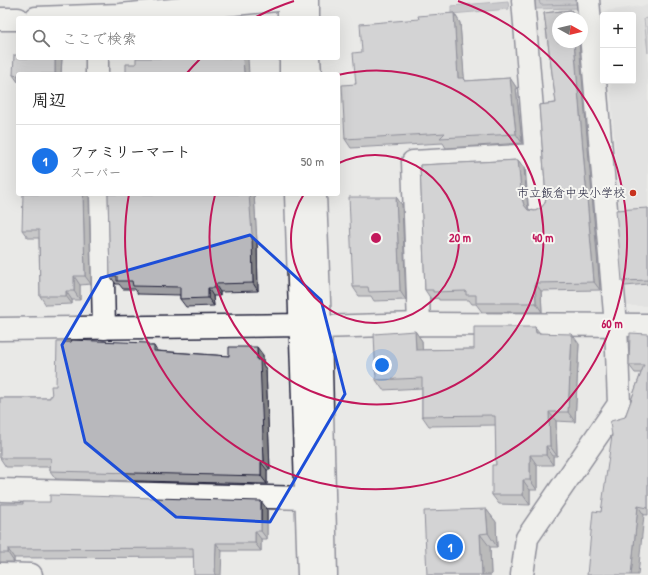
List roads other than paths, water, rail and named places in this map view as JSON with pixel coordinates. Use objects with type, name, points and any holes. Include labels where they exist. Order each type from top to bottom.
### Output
[{"type":"street","points":[[108,16],[277,0]]},
{"type":"street","points":[[288,0],[289,16]]},
{"type":"street","points":[[306,0],[307,16]]},
{"type":"street","points":[[523,0],[540,207]]},
{"type":"street","points":[[522,575],[527,538],[619,404],[616,325],[588,0]]},
{"type":"street","points":[[0,19],[16,19]]},
{"type":"street","points":[[97,60],[97,72]]},
{"type":"street","points":[[291,60],[291,72]]},
{"type":"street","points":[[309,60],[310,72]]},
{"type":"street","points":[[419,324],[413,162],[536,155]]},
{"type":"street","points":[[100,196],[104,328]]},
{"type":"street","points":[[296,196],[310,326],[326,575]]},
{"type":"street","points":[[309,575],[306,498],[315,196]]},
{"type":"street","points":[[0,329],[419,324],[648,325]]},
{"type":"street","points":[[0,490],[306,498]]},
{"type":"street","points":[[0,574],[31,575]]},
{"type":"water","points":[[535,0],[581,0],[582,8],[535,9]]},
{"type":"water","points":[[508,1],[509,9],[451,14],[451,6]]},
{"type":"place","name":"市立飯倉中央小学校","points":[[633,193]]},
{"type":"place","name":"ファミリーマート","points":[[450,547]]}]
